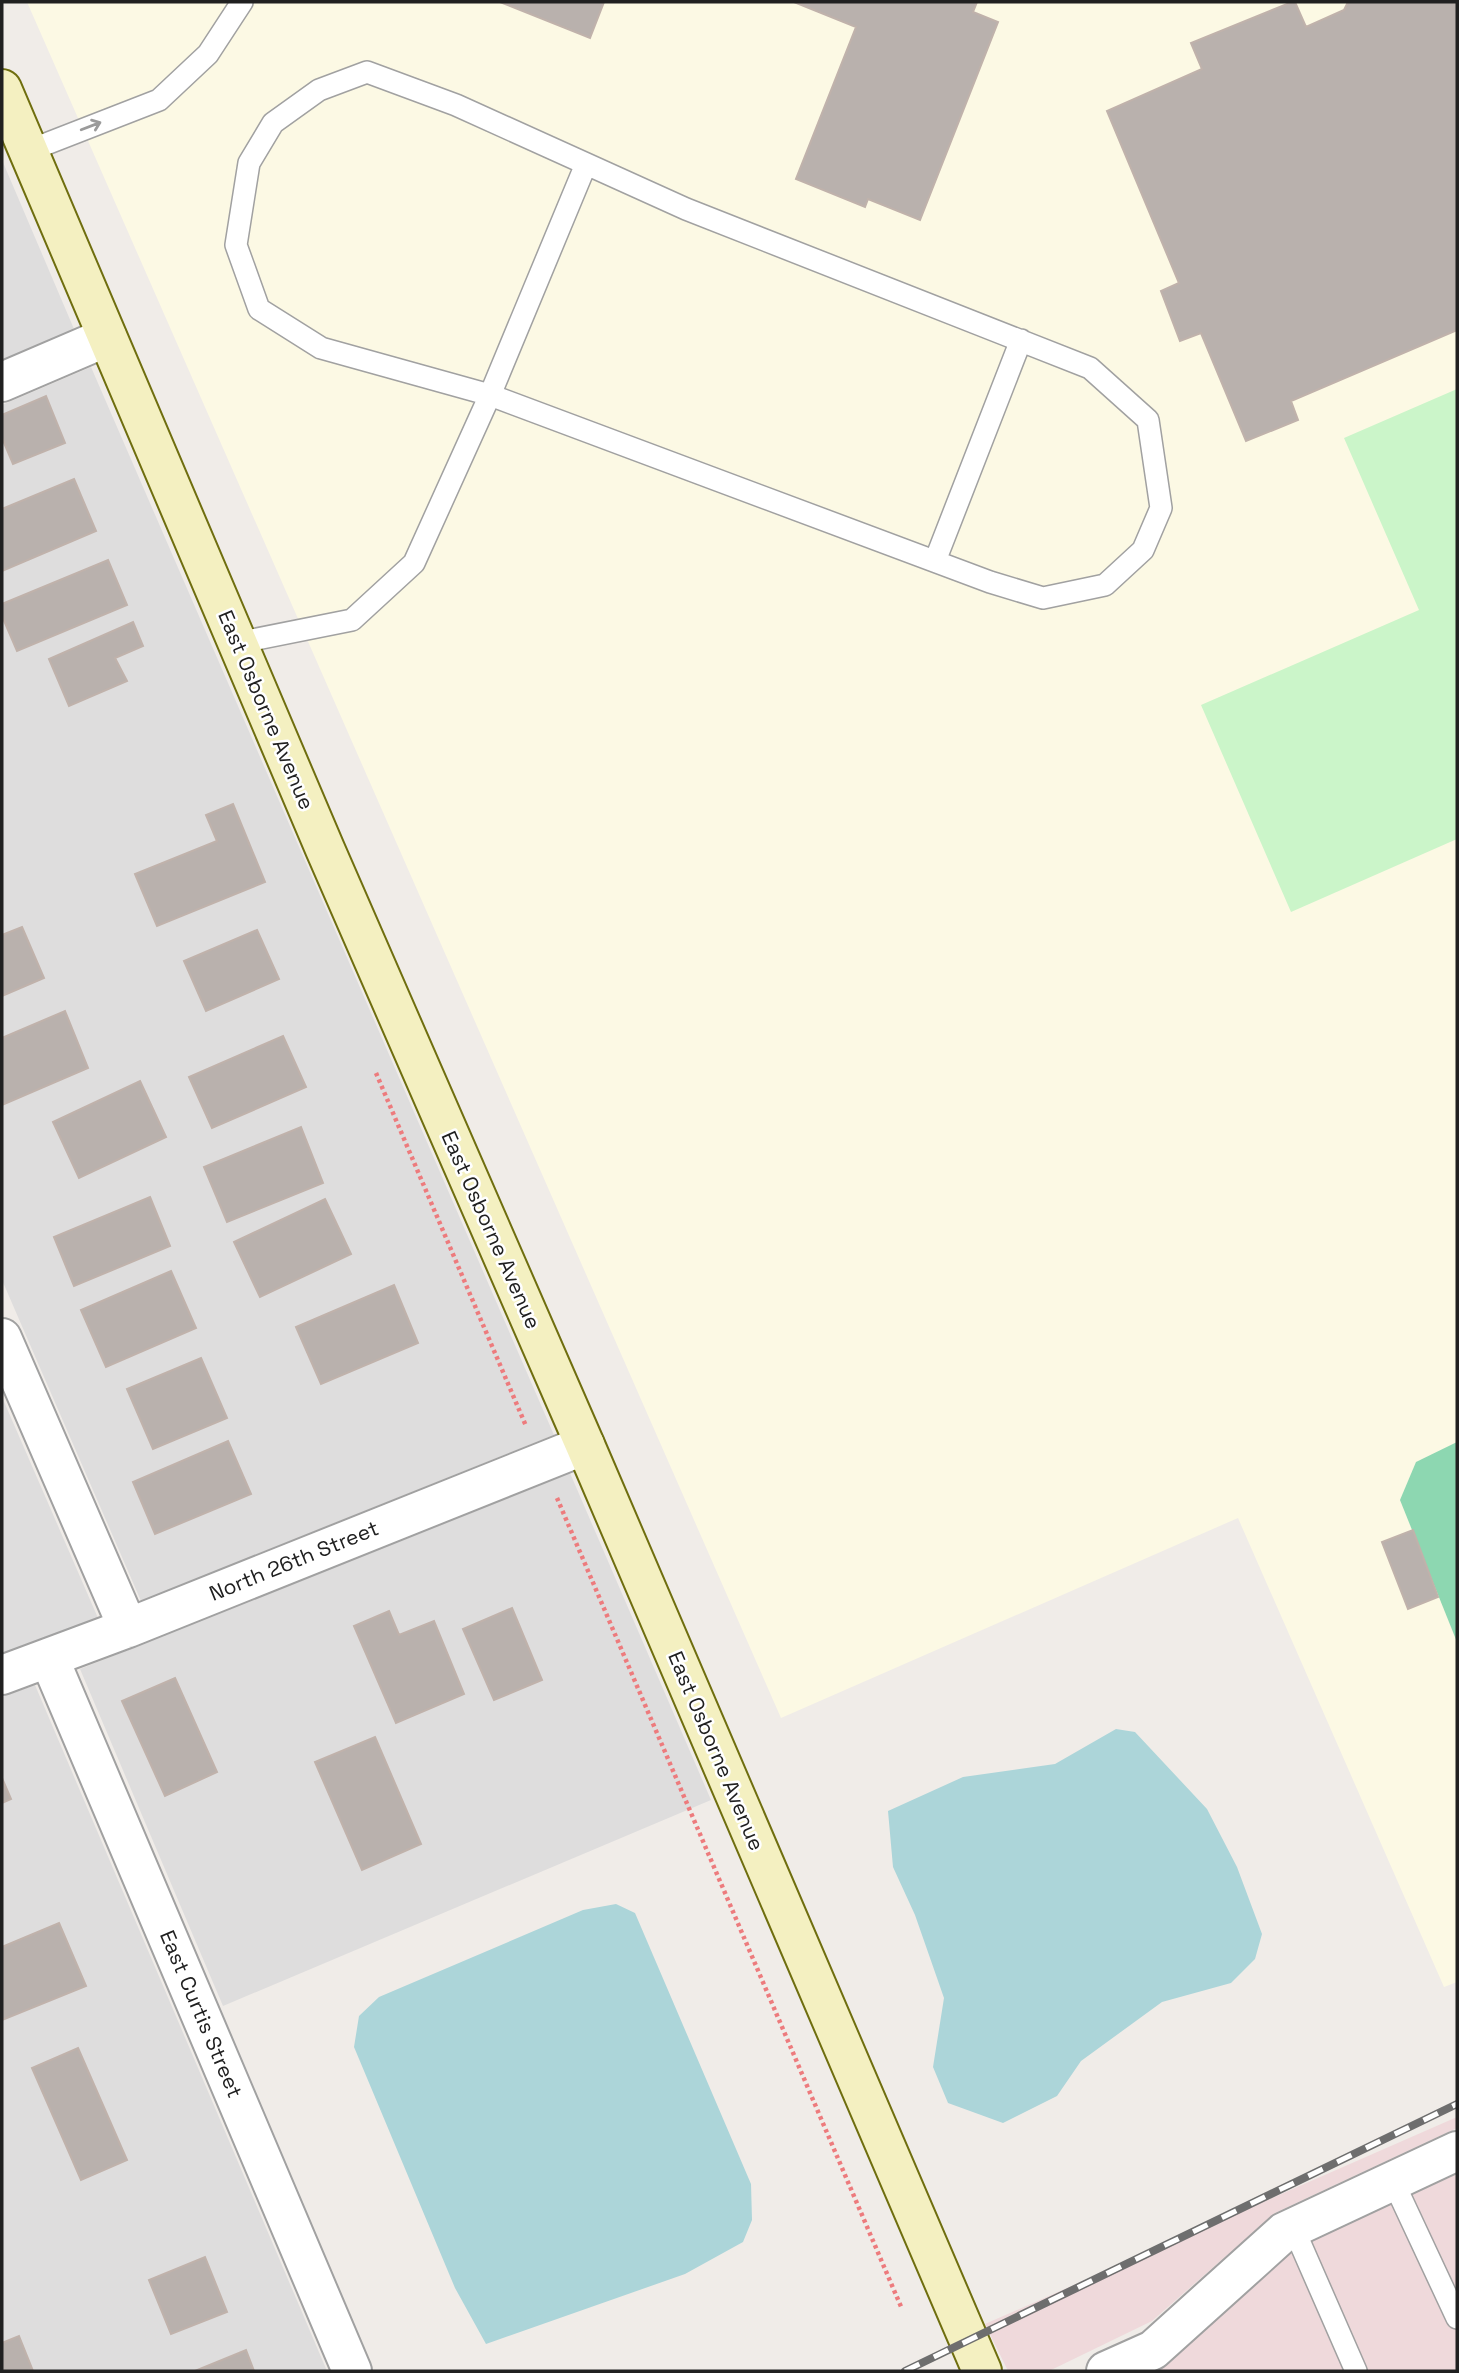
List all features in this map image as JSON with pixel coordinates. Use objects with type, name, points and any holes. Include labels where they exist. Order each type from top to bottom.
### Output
[{"type":"street","name":"East Osborne Avenue","points":[[2,89],[237,643],[585,1444],[982,2371]]},
{"type":"street","points":[[2,382],[107,337]]},
{"type":"street","points":[[2,1338],[128,1628]]},
{"type":"street","name":"North 26th Street","points":[[2,1675],[128,1628],[585,1444]]},
{"type":"street","name":"East Curtis Street","points":[[49,1658],[352,2371]]},
{"type":"street","points":[[1106,2371],[1153,2350],[1284,2232],[1457,2151]]},
{"type":"lane","points":[[28,151],[159,100],[208,54],[242,2]]},
{"type":"lane","points":[[367,72],[456,105],[586,164],[686,209],[1090,368],[1148,420],[1161,508],[1143,550],[1105,585],[1043,598],[990,582],[490,395],[321,348],[259,309],[236,245],[249,163],[273,123],[319,90],[367,72]]},
{"type":"lane","points":[[237,643],[352,620],[414,563],[490,395],[586,164]]},
{"type":"lane","points":[[935,561],[1021,340]]},
{"type":"lane","points":[[1393,2181],[1457,2318]]},
{"type":"lane","points":[[1293,2227],[1356,2371]]},
{"type":"path","points":[[372,1065],[902,2309]]},
{"type":"shaded area","points":[[27,2],[1457,2],[1457,1982],[1444,1987],[1238,1518],[781,1718]]},
{"type":"shaded area","points":[[2,160],[74,329],[2,360]]},
{"type":"shaded area","points":[[91,367],[554,1435],[141,1601],[2,1280],[2,405]]},
{"type":"shaded area","points":[[2,1397],[98,1618],[2,1653]]},
{"type":"shaded area","points":[[570,1473],[711,1800],[223,2006],[80,1669]]},
{"type":"shaded area","points":[[35,1685],[327,2371],[2,2371],[2,1697]]},
{"type":"shaded area","points":[[1457,2117],[1457,2128],[1275,2213],[1152,2321],[1049,2371],[1008,2371],[985,2324]]},
{"type":"shaded area","points":[[1457,2174],[1457,2371],[1141,2371],[1180,2352],[1296,2248]]},
{"type":"green space","points":[[1457,389],[1457,839],[1291,912],[1201,705],[1419,610],[1344,438]]},
{"type":"green space","points":[[1457,1442],[1457,1642],[1400,1500],[1416,1462]]},
{"type":"water","points":[[1116,1729],[1135,1732],[1207,1809],[1237,1867],[1262,1934],[1255,1959],[1231,1983],[1162,2002],[1081,2061],[1057,2096],[1003,2123],[948,2103],[933,2067],[944,1998],[915,1915],[893,1867],[888,1811],[963,1777],[1055,1764]]},
{"type":"water","points":[[616,1904],[635,1913],[751,2184],[752,2220],[743,2242],[685,2274],[486,2344],[455,2288],[354,2047],[359,2016],[379,1997],[583,1910]]},
{"type":"building","points":[[500,2],[604,2],[590,38]]},
{"type":"building","points":[[794,2],[977,2],[973,12],[998,22],[920,220],[868,199],[865,207],[796,179],[856,27]]},
{"type":"building","points":[[1295,2],[1306,27],[1344,10],[1348,2],[1457,2],[1457,330],[1291,401],[1298,420],[1246,441],[1201,333],[1180,341],[1161,291],[1179,283],[1107,111],[1202,69],[1191,43]]},
{"type":"building","points":[[46,396],[65,443],[13,464],[2,438],[2,415]]},
{"type":"building","points":[[74,479],[96,531],[2,571],[2,509]]},
{"type":"building","points":[[108,560],[127,605],[17,651],[2,616],[2,604]]},
{"type":"building","points":[[133,622],[143,646],[115,658],[127,681],[69,706],[49,659]]},
{"type":"building","points":[[233,804],[265,882],[157,926],[135,874],[217,841],[206,815]]},
{"type":"building","points":[[22,927],[44,978],[2,996],[2,935]]},
{"type":"building","points":[[257,930],[279,979],[206,1011],[184,961]]},
{"type":"building","points":[[65,1011],[88,1068],[2,1105],[2,1038]]},
{"type":"building","points":[[283,1036],[306,1087],[212,1128],[189,1077]]},
{"type":"building","points":[[140,1081],[166,1137],[79,1178],[53,1122]]},
{"type":"building","points":[[301,1127],[323,1183],[227,1222],[204,1167]]},
{"type":"building","points":[[150,1197],[170,1246],[74,1286],[54,1237]]},
{"type":"building","points":[[325,1199],[351,1254],[260,1297],[234,1242]]},
{"type":"building","points":[[171,1271],[196,1328],[106,1367],[81,1310]]},
{"type":"building","points":[[394,1285],[418,1343],[321,1384],[296,1327]]},
{"type":"building","points":[[201,1358],[227,1418],[153,1449],[127,1389]]},
{"type":"building","points":[[228,1441],[251,1494],[155,1534],[133,1482]]},
{"type":"building","points":[[1413,1530],[1438,1597],[1408,1609],[1382,1542]]},
{"type":"building","points":[[512,1608],[542,1680],[494,1700],[463,1629]]},
{"type":"building","points":[[389,1611],[399,1635],[434,1621],[464,1694],[396,1723],[354,1626]]},
{"type":"building","points":[[175,1678],[217,1772],[165,1796],[122,1701]]},
{"type":"building","points":[[375,1737],[421,1844],[362,1870],[315,1762]]},
{"type":"building","points":[[2,1778],[11,1799],[2,1803]]},
{"type":"building","points":[[59,1923],[86,1986],[2,2020],[2,1947]]},
{"type":"building","points":[[78,2048],[127,2160],[81,2180],[32,2068]]},
{"type":"building","points":[[205,2257],[227,2312],[171,2334],[149,2280]]},
{"type":"building","points":[[19,2336],[33,2371],[2,2371],[2,2343]]},
{"type":"building","points":[[246,2350],[254,2371],[195,2371]]},
{"type":"railway","points":[[905,2371],[1457,2104]]}]
